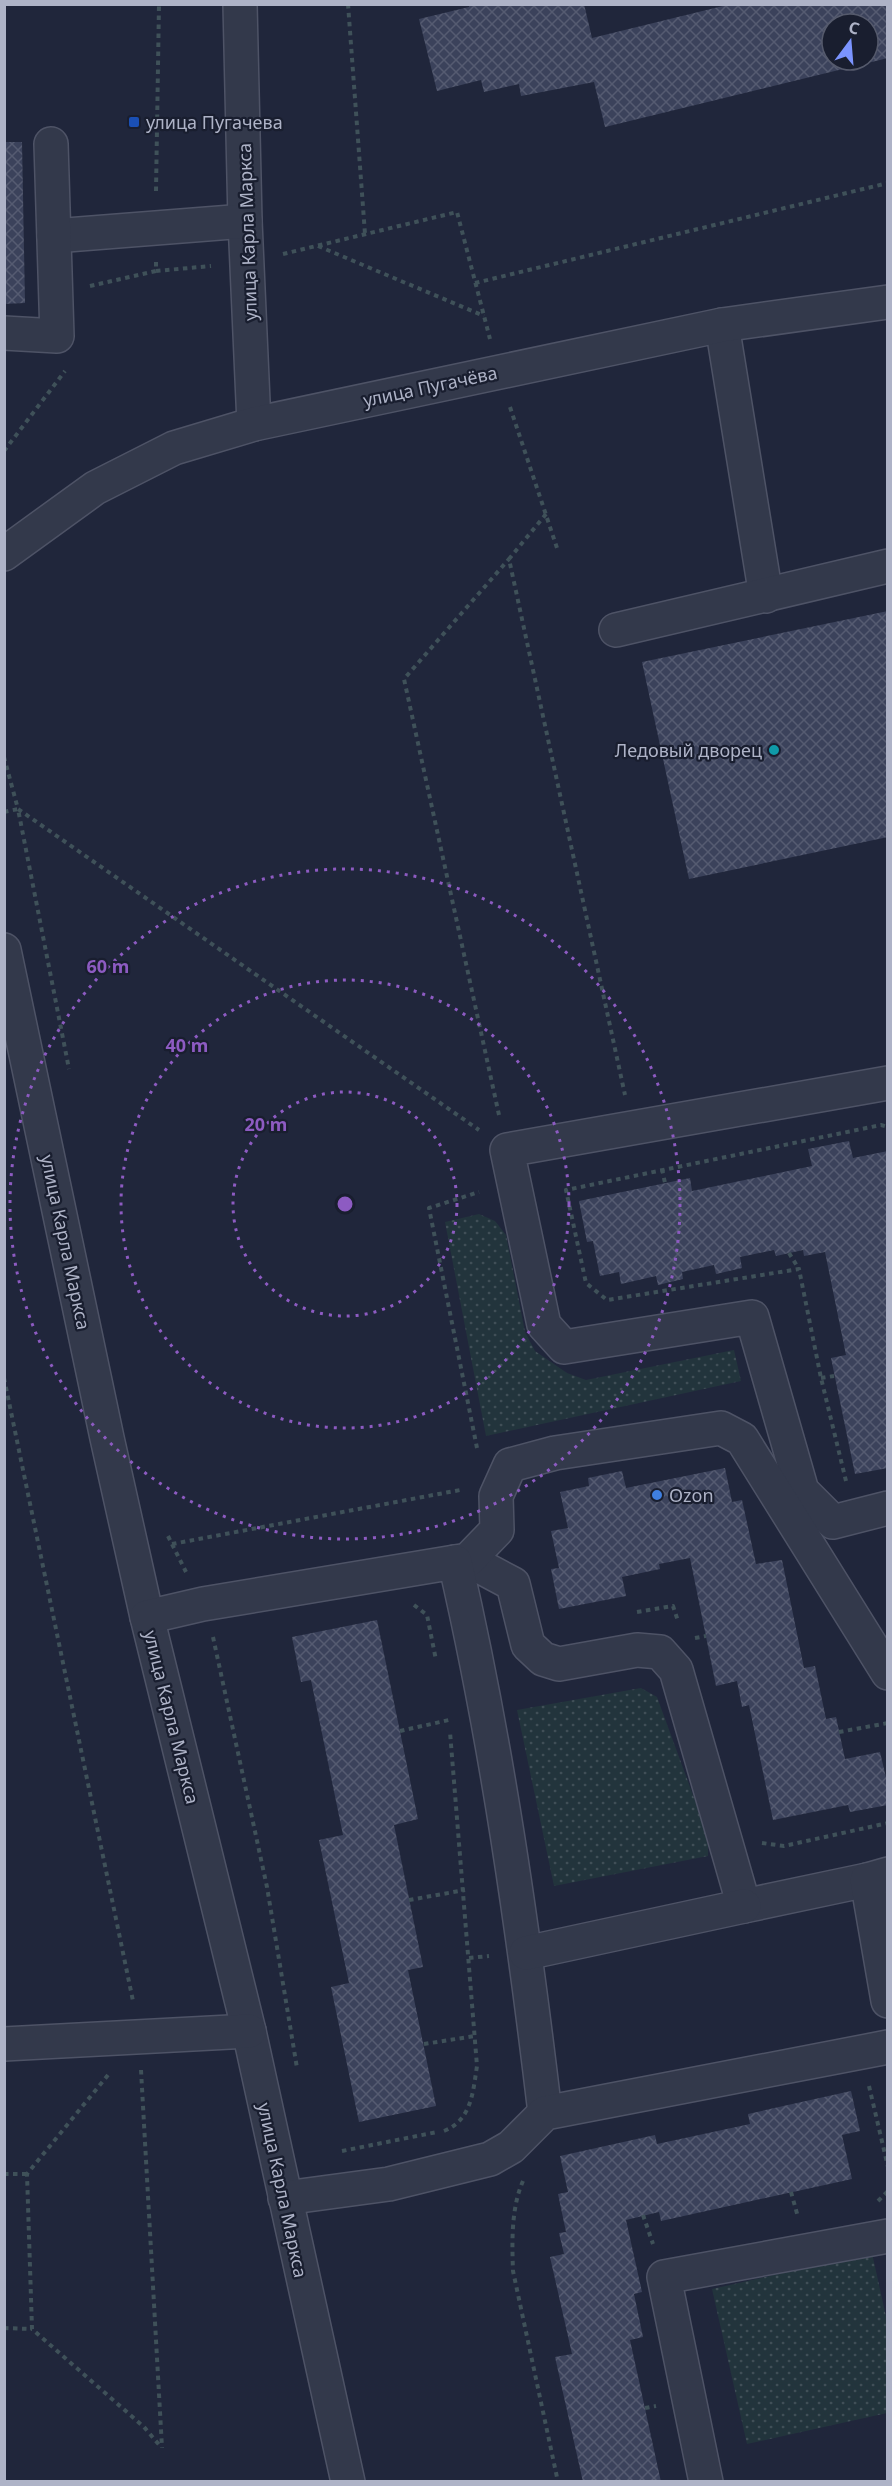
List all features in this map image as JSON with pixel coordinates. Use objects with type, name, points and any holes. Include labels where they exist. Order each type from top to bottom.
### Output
[{"type":"street","name":"улица Карла Маркса","points":[[240,4],[246,263],[254,424]]},
{"type":"street","points":[[4,333],[57,336],[51,144]]},
{"type":"street","points":[[54,236],[245,221]]},
{"type":"street","name":"улица Пугачёва","points":[[4,555],[95,488],[174,448],[254,424],[722,325],[888,302]]},
{"type":"street","points":[[722,325],[766,596]]},
{"type":"street","points":[[616,630],[888,566]]},
{"type":"street","name":"улица Карла Маркса","points":[[4,950],[147,1617],[249,2031],[348,2481]]},
{"type":"street","points":[[888,1083],[507,1150],[544,1325],[564,1347],[752,1317],[801,1491],[833,1522],[888,1508]]},
{"type":"street","points":[[147,1617],[203,1604],[461,1561],[497,1530],[496,1496],[510,1465],[555,1453],[721,1428],[742,1439],[888,1673]]},
{"type":"street","points":[[461,1561],[513,1584],[528,1646],[543,1659],[559,1664],[637,1650],[660,1652],[676,1670],[744,1906]]},
{"type":"street","points":[[461,1561],[512,1851],[544,2113]]},
{"type":"street","points":[[526,1953],[877,1877],[888,2001]]},
{"type":"street","points":[[4,2044],[249,2031]]},
{"type":"street","points":[[285,2198],[389,2184],[490,2159],[512,2147],[544,2113],[888,2047]]},
{"type":"street","points":[[706,2481],[664,2277],[888,2236]]},
{"type":"path","points":[[159,4],[156,271],[246,263],[457,212],[498,371],[558,551]]},
{"type":"path","points":[[348,4],[365,234]]},
{"type":"path","points":[[475,283],[888,183]]},
{"type":"path","points":[[317,245],[484,316]]},
{"type":"path","points":[[478,1456],[429,1208],[478,1194],[507,1150],[404,679],[546,514]]},
{"type":"path","points":[[509,559],[632,1128]]},
{"type":"path","points":[[4,757],[18,809],[507,1150]]},
{"type":"path","points":[[799,1269],[607,1300],[586,1282],[566,1190],[881,1125],[888,1127]]},
{"type":"path","points":[[662,1169],[665,1183]]},
{"type":"path","points":[[789,1253],[799,1269],[845,1480]]},
{"type":"path","points":[[821,1378],[834,1376]]},
{"type":"path","points":[[4,1378],[125,1955],[139,2037],[162,2448],[144,2427],[32,2329],[4,2328]]},
{"type":"path","points":[[172,1544],[467,1489]]},
{"type":"path","points":[[403,1601],[427,1615],[437,1662]]},
{"type":"path","points":[[213,1635],[222,1633]]},
{"type":"path","points":[[338,2152],[447,2130],[463,2119],[471,2101],[477,2066],[465,1890],[447,1708]]},
{"type":"path","points":[[400,1731],[449,1720]]},
{"type":"path","points":[[839,1732],[888,1723]]},
{"type":"path","points":[[409,1900],[465,1890]]},
{"type":"path","points":[[423,2044],[475,2036]]},
{"type":"path","points":[[32,2329],[27,2174],[139,2037]]},
{"type":"path","points":[[867,2083],[871,2088],[888,2167]]},
{"type":"path","points":[[4,2174],[27,2174]]},
{"type":"path","points":[[526,2175],[518,2193],[512,2242],[513,2271],[558,2481]]},
{"type":"path","points":[[791,2192],[800,2221]]},
{"type":"path","points":[[643,2215],[656,2253]]},
{"type":"shaded area","points":[[479,1214],[495,1221],[506,1235],[525,1332],[535,1351],[567,1373],[586,1380],[734,1350],[741,1381],[486,1436],[445,1222]]},
{"type":"shaded area","points":[[641,1688],[657,1697],[708,1836],[708,1856],[554,1886],[517,1710]]},
{"type":"shaded area","points":[[872,2253],[887,2321],[887,2413],[747,2444],[712,2289]]},
{"type":"building","points":[[469,4],[584,4],[592,38],[727,5],[888,5],[888,58],[880,60],[880,12],[820,12],[820,72],[831,72],[605,127],[594,82],[521,96],[519,84],[484,92],[481,80],[437,91],[419,19],[469,7]]},
{"type":"building","points":[[4,142],[22,142],[25,303],[4,304]]},
{"type":"building","name":"Ледовый дворец","points":[[888,611],[888,837],[689,879],[642,662]]},
{"type":"building","points":[[849,1141],[853,1158],[888,1151],[888,1468],[855,1474],[831,1358],[846,1355],[825,1252],[804,1256],[803,1250],[776,1256],[774,1250],[740,1257],[742,1268],[716,1274],[714,1265],[682,1272],[683,1279],[658,1285],[656,1276],[621,1284],[619,1272],[600,1276],[593,1241],[587,1242],[579,1201],[690,1178],[692,1191],[812,1166],[808,1149]]},
{"type":"building","points":[[725,1468],[732,1502],[742,1500],[756,1564],[782,1560],[804,1668],[815,1666],[826,1719],[836,1717],[845,1759],[880,1752],[888,1786],[888,1805],[850,1812],[848,1805],[773,1820],[749,1705],[742,1707],[737,1681],[716,1686],[690,1558],[659,1564],[660,1569],[622,1577],[626,1596],[559,1609],[551,1569],[559,1568],[551,1531],[568,1528],[560,1492],[589,1486],[588,1478],[622,1471],[626,1488]]},
{"type":"building","points":[[377,1620],[418,1819],[394,1825],[423,1967],[408,1970],[436,2106],[359,2122],[331,1987],[349,1983],[319,1840],[343,1835],[311,1680],[301,1682],[292,1637]]},
{"type":"building","points":[[851,2091],[860,2131],[842,2135],[852,2179],[661,2221],[659,2212],[626,2220],[642,2292],[634,2294],[643,2337],[630,2340],[661,2482],[583,2482],[555,2357],[572,2354],[550,2257],[564,2254],[559,2233],[566,2232],[558,2194],[568,2192],[560,2156],[655,2135],[657,2144],[750,2124],[748,2114]]},
{"type":"place","name":"улица Пугачева","points":[[134,122]]},
{"type":"place","name":"Ледовый дворец","points":[[774,750]]},
{"type":"place","name":"Ozon","points":[[657,1495]]}]
